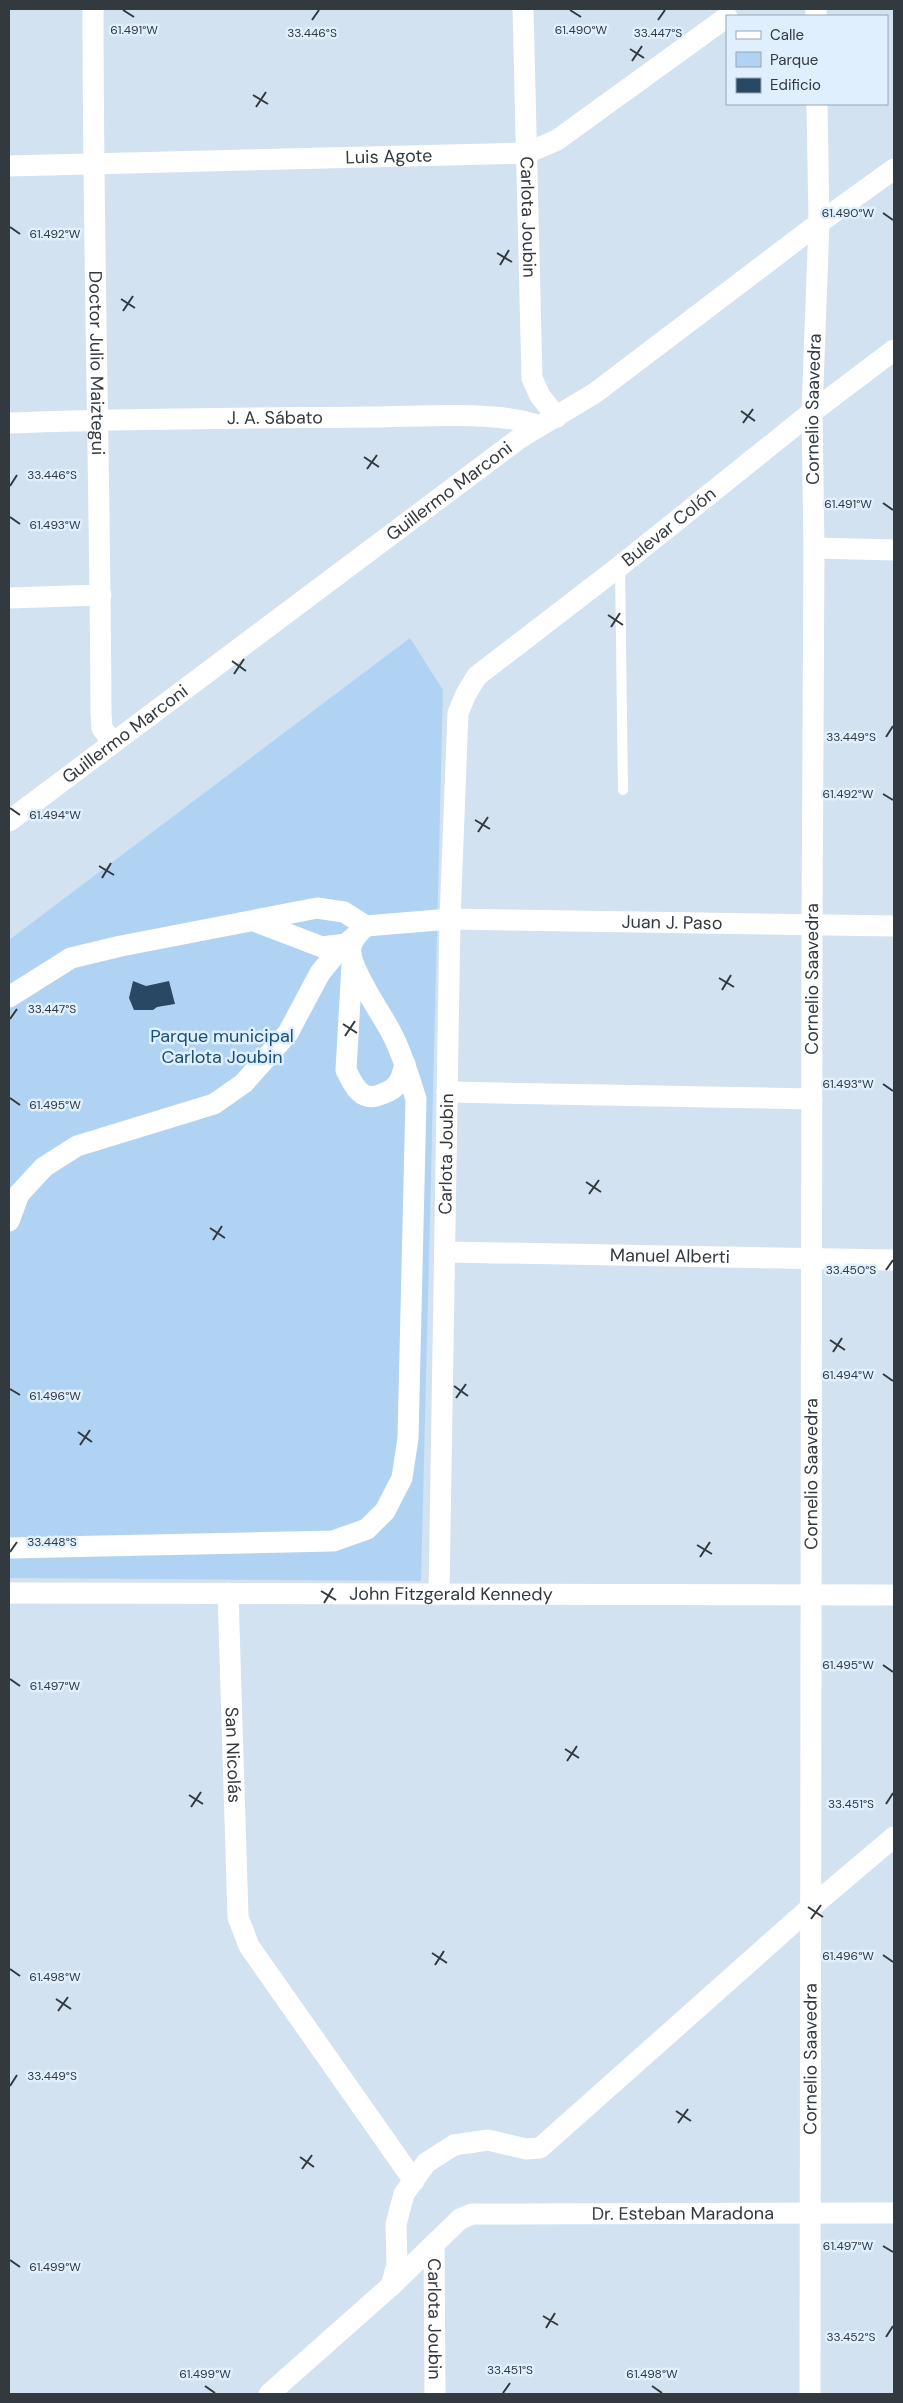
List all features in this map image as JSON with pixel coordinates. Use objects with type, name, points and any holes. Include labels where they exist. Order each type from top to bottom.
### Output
[{"type":"street","name":"Doctor Julio Maiztegui","points":[[93,9],[93,164],[99,420],[101,713],[102,728],[113,744]]},
{"type":"street","name":"Carlota Joubin","points":[[523,9],[532,378],[548,422]]},
{"type":"street","name":"Luis Agote","points":[[9,166],[527,153],[557,140],[726,18]]},
{"type":"street","name":"Cornelio Saavedra","points":[[810,2394],[810,1595],[814,548],[812,412],[819,223],[817,105]]},
{"type":"street","name":"Guillermo Marconi","points":[[9,821],[548,422],[595,393],[819,223],[894,170]]},
{"type":"street","name":"Bulevar Colón","points":[[458,714],[466,694],[477,676],[620,566],[812,412],[894,350]]},
{"type":"street","name":"J. A. Sábato","points":[[9,423],[99,420],[447,417],[548,422]]},
{"type":"street","points":[[814,548],[894,550]]},
{"type":"street","points":[[9,598],[100,595]]},
{"type":"street","name":"Carlota Joubin","points":[[439,1594],[450,919],[458,714]]},
{"type":"street","points":[[9,997],[71,958],[122,946],[317,908],[344,912],[406,1064],[416,1099],[408,1438],[402,1478],[385,1511],[367,1529],[333,1541],[9,1548]]},
{"type":"street","name":"Juan J. Paso","points":[[251,920],[322,947],[355,942],[450,919],[894,926]]},
{"type":"street","points":[[355,942],[346,1070],[353,1086],[362,1096],[373,1098],[388,1092],[398,1083],[406,1064]]},
{"type":"street","points":[[9,1221],[20,1194],[44,1167],[77,1146],[214,1104],[244,1083],[288,1034],[320,973],[355,942]]},
{"type":"street","points":[[448,1092],[812,1099]]},
{"type":"street","name":"Manuel Alberti","points":[[445,1252],[894,1260]]},
{"type":"street","name":"John Fitzgerald Kennedy","points":[[9,1593],[894,1595]]},
{"type":"street","name":"San Nicolás","points":[[228,1593],[238,1917],[249,1946],[414,2181]]},
{"type":"street","points":[[391,2286],[397,2265],[396,2224],[404,2194],[426,2163],[454,2145],[488,2140],[526,2149],[540,2148],[810,1908],[894,1837]]},
{"type":"street","name":"Dr. Esteban Maradona","points":[[434,2244],[460,2219],[472,2214],[894,2213]]},
{"type":"street","name":"Carlota Joubin","points":[[434,2244],[435,2394]]},
{"type":"street","points":[[270,2394],[391,2286],[434,2244]]},
{"type":"lane","points":[[620,566],[623,790]]},
{"type":"green space","name":"Parque municipal Carlota Joubin","points":[[410,638],[443,690],[421,1581],[9,1578],[9,940]]},
{"type":"building","points":[[133,981],[146,986],[169,981],[175,1004],[157,1007],[153,1010],[134,1010],[129,998]]}]
